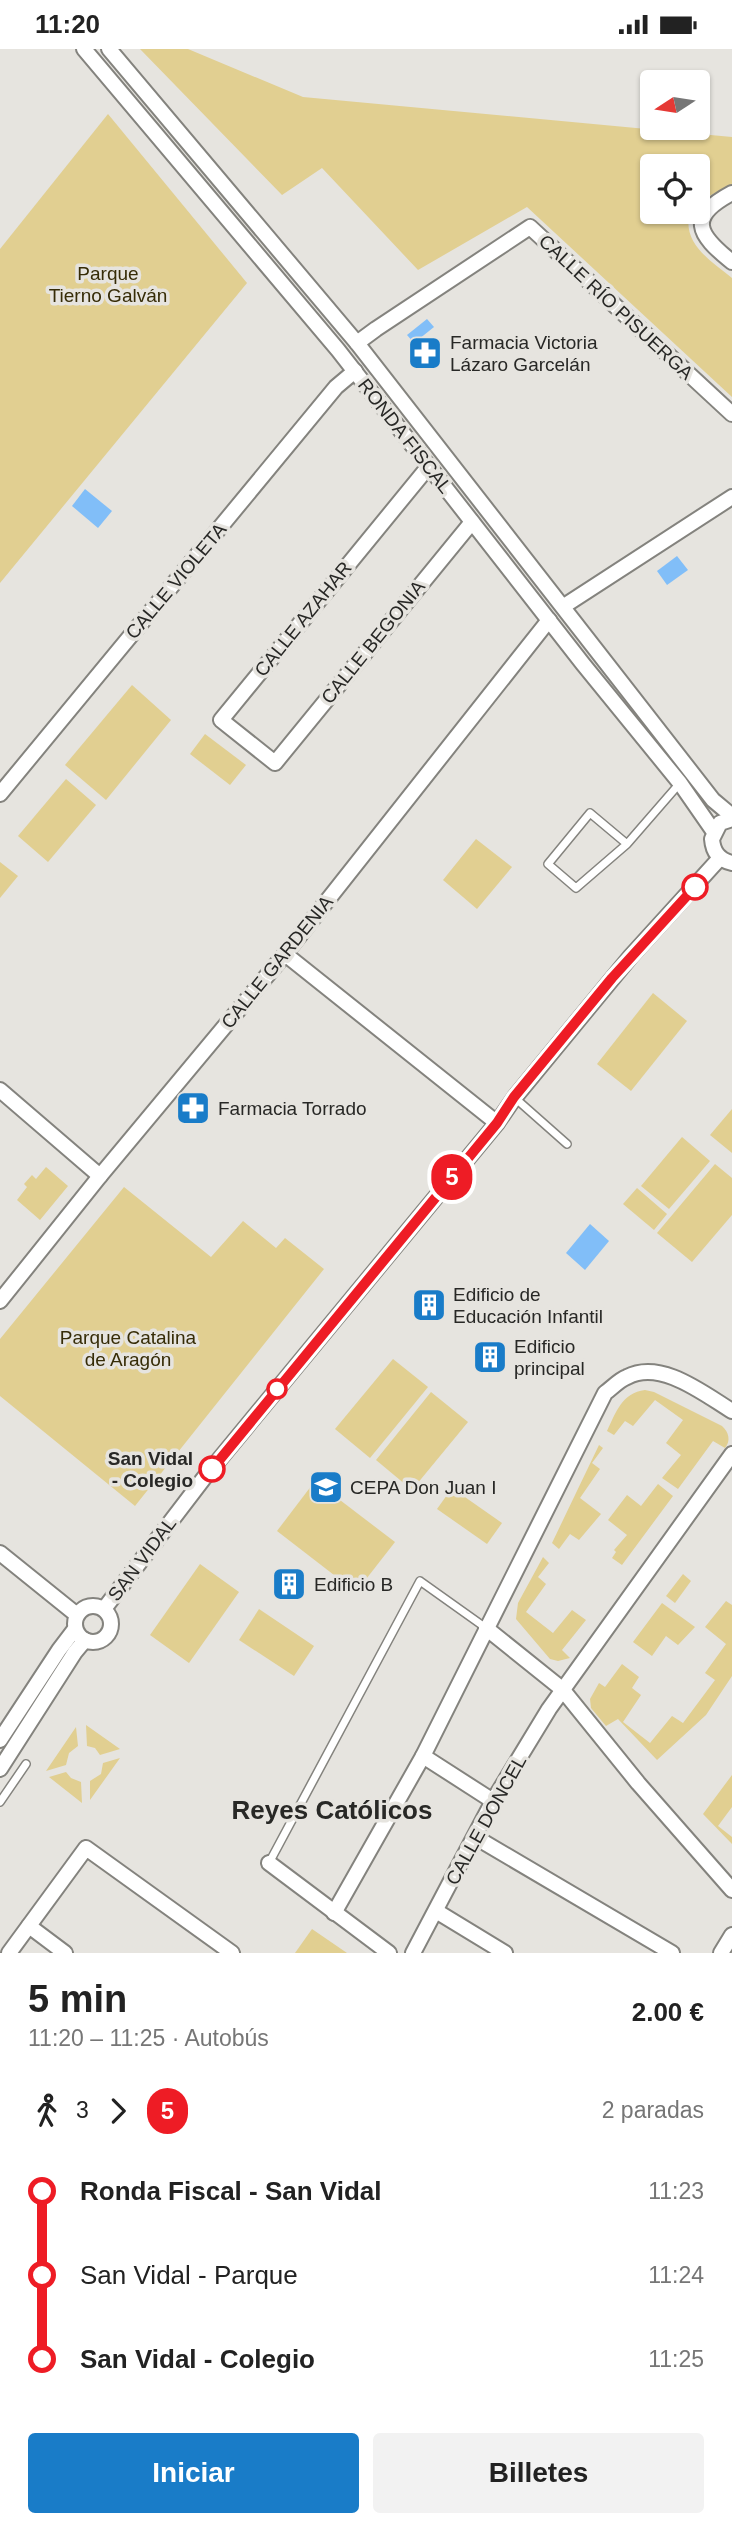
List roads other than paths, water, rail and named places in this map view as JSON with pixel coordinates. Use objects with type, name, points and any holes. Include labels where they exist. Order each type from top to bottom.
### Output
[{"type":"street","name":"RONDA FISCAL","points":[[85,49],[355,371],[680,783],[714,832]]},
{"type":"street","name":"RONDA FISCAL","points":[[109,49],[357,343],[564,605],[713,800],[732,817],[720,823],[714,832],[713,846],[726,861]]},
{"type":"street","points":[[732,193],[706,210],[702,220],[702,232],[711,244],[732,262]]},
{"type":"street","name":"CALLE RÍO PISUERGA","points":[[357,343],[530,227],[732,414]]},
{"type":"street","name":"CALLE VIOLETA","points":[[0,793],[336,387],[355,371]]},
{"type":"street","name":"CALLE AZAHAR","points":[[275,763],[221,720],[429,466]]},
{"type":"street","points":[[564,605],[732,497]]},
{"type":"street","name":"CALLE BEGONIA","points":[[275,763],[472,522]]},
{"type":"street","name":"CALLE GARDENIA","points":[[0,1301],[285,954],[550,620]]},
{"type":"street","name":"SAN VIDAL","points":[[104,1609],[204,1478],[631,956],[726,861]]},
{"type":"street","points":[[285,954],[497,1123]]},
{"type":"street","points":[[0,1090],[100,1176]]},
{"type":"street","points":[[334,1913],[424,1756],[605,1393],[628,1375],[653,1372],[677,1377],[732,1411]]},
{"type":"street","name":"CALLE DONCEL","points":[[413,1953],[494,1801],[562,1689],[732,1454]]},
{"type":"street","points":[[0,1553],[79,1628]]},
{"type":"street","name":"SAN VIDAL","points":[[94,1605],[104,1609],[111,1620],[110,1632],[101,1641],[93,1643],[79,1628],[86,1607],[94,1605]]},
{"type":"street","points":[[0,1739],[59,1650],[79,1628]]},
{"type":"street","points":[[0,1769],[75,1652],[79,1628]]},
{"type":"street","points":[[486,1629],[562,1689],[638,1783],[732,1889]]},
{"type":"street","points":[[424,1756],[494,1801]]},
{"type":"street","points":[[475,1837],[673,1953]]},
{"type":"street","points":[[9,1953],[86,1848],[232,1953]]},
{"type":"street","points":[[269,1863],[389,1953]]},
{"type":"street","points":[[436,1911],[505,1953]]},
{"type":"street","points":[[29,1926],[65,1953]]},
{"type":"street","points":[[721,1953],[732,1935]]},
{"type":"lane","points":[[627,844],[590,813],[548,864],[576,888],[627,844],[680,783]]},
{"type":"lane","points":[[514,1097],[566,1144]]},
{"type":"lane","points":[[269,1863],[420,1581],[486,1629]]},
{"type":"lane","points":[[0,1802],[26,1764]]},
{"type":"water","points":[[427,319],[434,327],[414,343],[407,335]]},
{"type":"water","points":[[85,489],[112,511],[98,528],[72,506]]},
{"type":"water","points":[[677,556],[688,570],[667,585],[657,571]]},
{"type":"water","points":[[590,1224],[609,1241],[585,1270],[566,1253]]},
{"type":"place","name":"Farmacia Victoria Lázaro Garcelán","points":[[425,353]]},
{"type":"place","name":"Farmacia Torrado","points":[[193,1108]]},
{"type":"place","name":"Edificio de Educación Infantil","points":[[429,1305]]},
{"type":"place","name":"Edificio principal","points":[[490,1357]]},
{"type":"place","name":"San Vidal - Colegio","points":[[212,1469]]},
{"type":"place","name":"CEPA Don Juan I","points":[[326,1487]]},
{"type":"place","name":"Edificio B","points":[[289,1584]]},
{"type":"district","name":"Reyes Católicos","points":[[332,1810]]},
{"type":"park label","name":"Parque Tierno Galván","points":[[108,284]]},
{"type":"park label","name":"Parque Catalina de Aragón","points":[[128,1348]]}]
